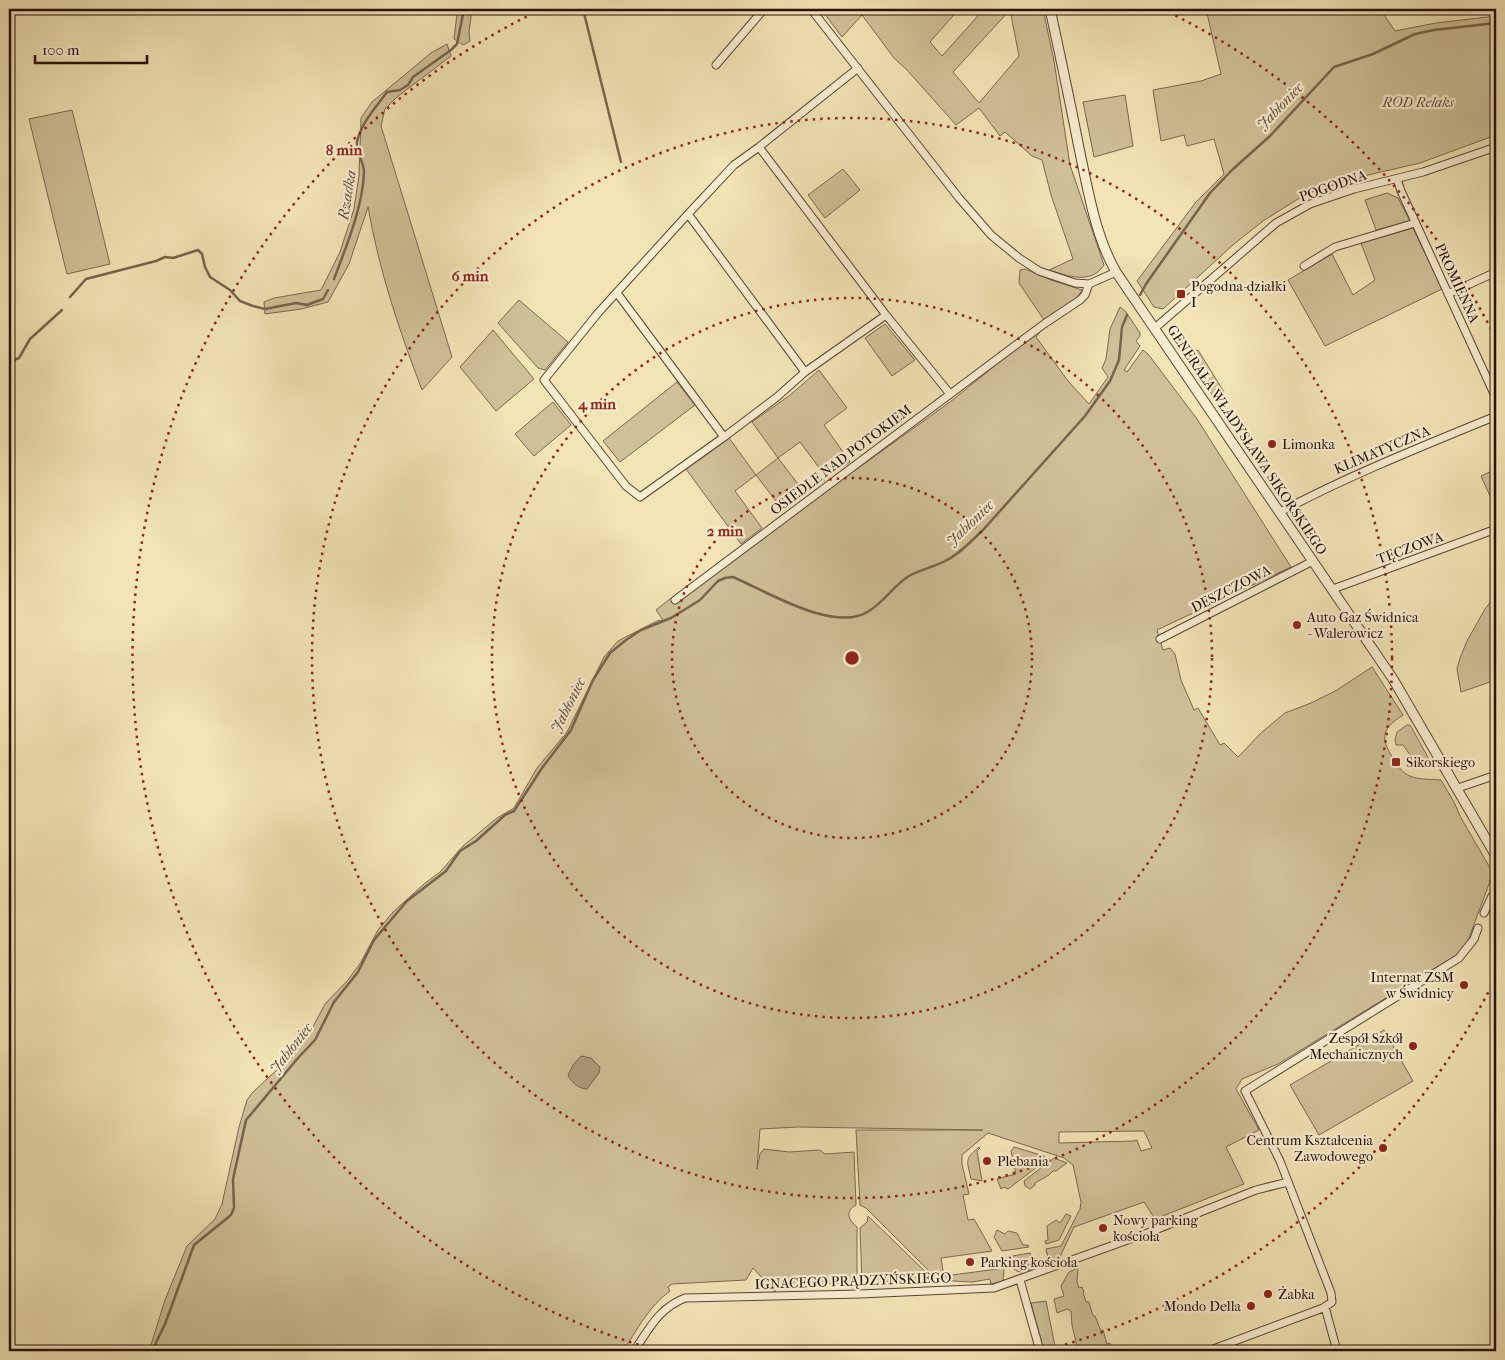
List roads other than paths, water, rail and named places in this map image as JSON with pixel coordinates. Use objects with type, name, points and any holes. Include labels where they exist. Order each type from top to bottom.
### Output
[{"type":"street","points":[[716,65],[764,9]]},
{"type":"street","points":[[811,9],[959,198],[991,235],[1019,258],[1039,271],[1075,283],[1089,284],[1116,272]]},
{"type":"street","name":"GENERAŁA WŁADYSŁAWA SIKORSKIEGO","points":[[1050,9],[1088,191],[1108,259],[1280,512],[1335,588],[1393,679],[1496,856]]},
{"type":"street","points":[[858,68],[734,165],[598,313],[544,380],[626,486],[640,498],[778,397],[805,372],[886,314]]},
{"type":"street","points":[[759,147],[886,314],[950,394]]},
{"type":"street","name":"POGODNA","points":[[1155,328],[1276,223],[1310,204],[1354,189],[1423,172],[1496,147]]},
{"type":"street","name":"PROMIENNA","points":[[1397,178],[1496,398]]},
{"type":"street","points":[[688,214],[805,372]]},
{"type":"street","points":[[1304,266],[1336,247],[1416,223]]},
{"type":"street","points":[[1448,294],[1496,272]]},
{"type":"street","name":"OSIEDLE NAD POTOKIEM","points":[[675,600],[1044,324],[1080,300],[1085,295],[1089,284]]},
{"type":"street","points":[[617,293],[724,437]]},
{"type":"street","name":"KLIMATYCZNA","points":[[1280,512],[1346,478],[1496,416]]},
{"type":"street","name":"TĘCZOWA","points":[[1335,588],[1496,529]]},
{"type":"street","name":"DESZCZOWA","points":[[1160,639],[1314,561]]},
{"type":"street","points":[[1458,788],[1496,775]]},
{"type":"street","points":[[1484,913],[1492,896],[1496,894]]},
{"type":"street","points":[[1208,1351],[1325,1307],[1332,1302],[1331,1293],[1288,1182],[1245,1091],[1459,958],[1474,939],[1478,928]]},
{"type":"street","name":"IGNACEGO PRĄDZYŃSKIEGO","points":[[634,1351],[662,1311],[673,1302],[685,1298],[994,1288],[1020,1280],[1256,1190],[1288,1182]]},
{"type":"street","points":[[1020,1280],[1040,1351]]},
{"type":"street","points":[[1325,1307],[1337,1351]]},
{"type":"waterway","name":"Rzadka","points":[[334,279],[361,199],[364,172],[358,153],[357,142],[362,128],[387,92],[400,90],[408,85],[413,77],[457,44],[464,9]]},
{"type":"waterway","points":[[583,9],[621,162]]},
{"type":"waterway","name":"Jabłoniec","points":[[1140,295],[1210,193],[1233,169],[1270,136],[1334,67],[1373,54],[1415,34],[1496,23]]},
{"type":"waterway","name":"Rzadka","points":[[70,297],[86,279],[198,250],[202,254],[210,277],[230,290],[240,301],[253,306],[265,309],[296,303],[307,305],[323,299],[328,290]]},
{"type":"waterway","name":"Rzadka","points":[[9,362],[19,358],[30,339],[62,310]]},
{"type":"waterway","name":"Jabłoniec","points":[[152,1351],[165,1324],[194,1245],[231,1215],[234,1208],[233,1179],[246,1120],[315,1040],[334,1002],[358,972],[374,940],[407,901],[446,871],[460,851],[476,841],[505,815],[514,811],[542,768],[571,730],[593,680],[610,653],[641,630],[671,618],[700,600],[718,581],[725,578],[733,577],[782,600],[820,614],[855,617],[869,611],[909,576],[956,555],[983,530],[1085,416],[1110,381],[1119,360],[1122,327],[1127,315]]},
{"type":"place","name":"Pogodna-działki I","points":[[1181,294]]},
{"type":"place","name":"Limonka","points":[[1272,444]]},
{"type":"place","name":"Auto Gaz Świdnica - Walerowicz","points":[[1297,625]]},
{"type":"place","name":"Sikorskiego","points":[[1396,762]]},
{"type":"place","name":"Internat ZSM w Świdnicy","points":[[1464,985]]},
{"type":"place","name":"Zespół Szkół Mechanicznych","points":[[1413,1046]]},
{"type":"place","name":"Centrum Kształcenia Zawodowego","points":[[1383,1148]]},
{"type":"place","name":"Plebania","points":[[987,1161]]},
{"type":"place","name":"Nowy parking kościoła","points":[[1103,1228]]},
{"type":"place","name":"Parking kościoła","points":[[970,1262]]},
{"type":"place","name":"Żabka","points":[[1268,1294]]},
{"type":"place","name":"Mondo Della","points":[[1251,1306]]},
{"type":"park label","name":"ROD Relaks","points":[[1418,102]]}]
